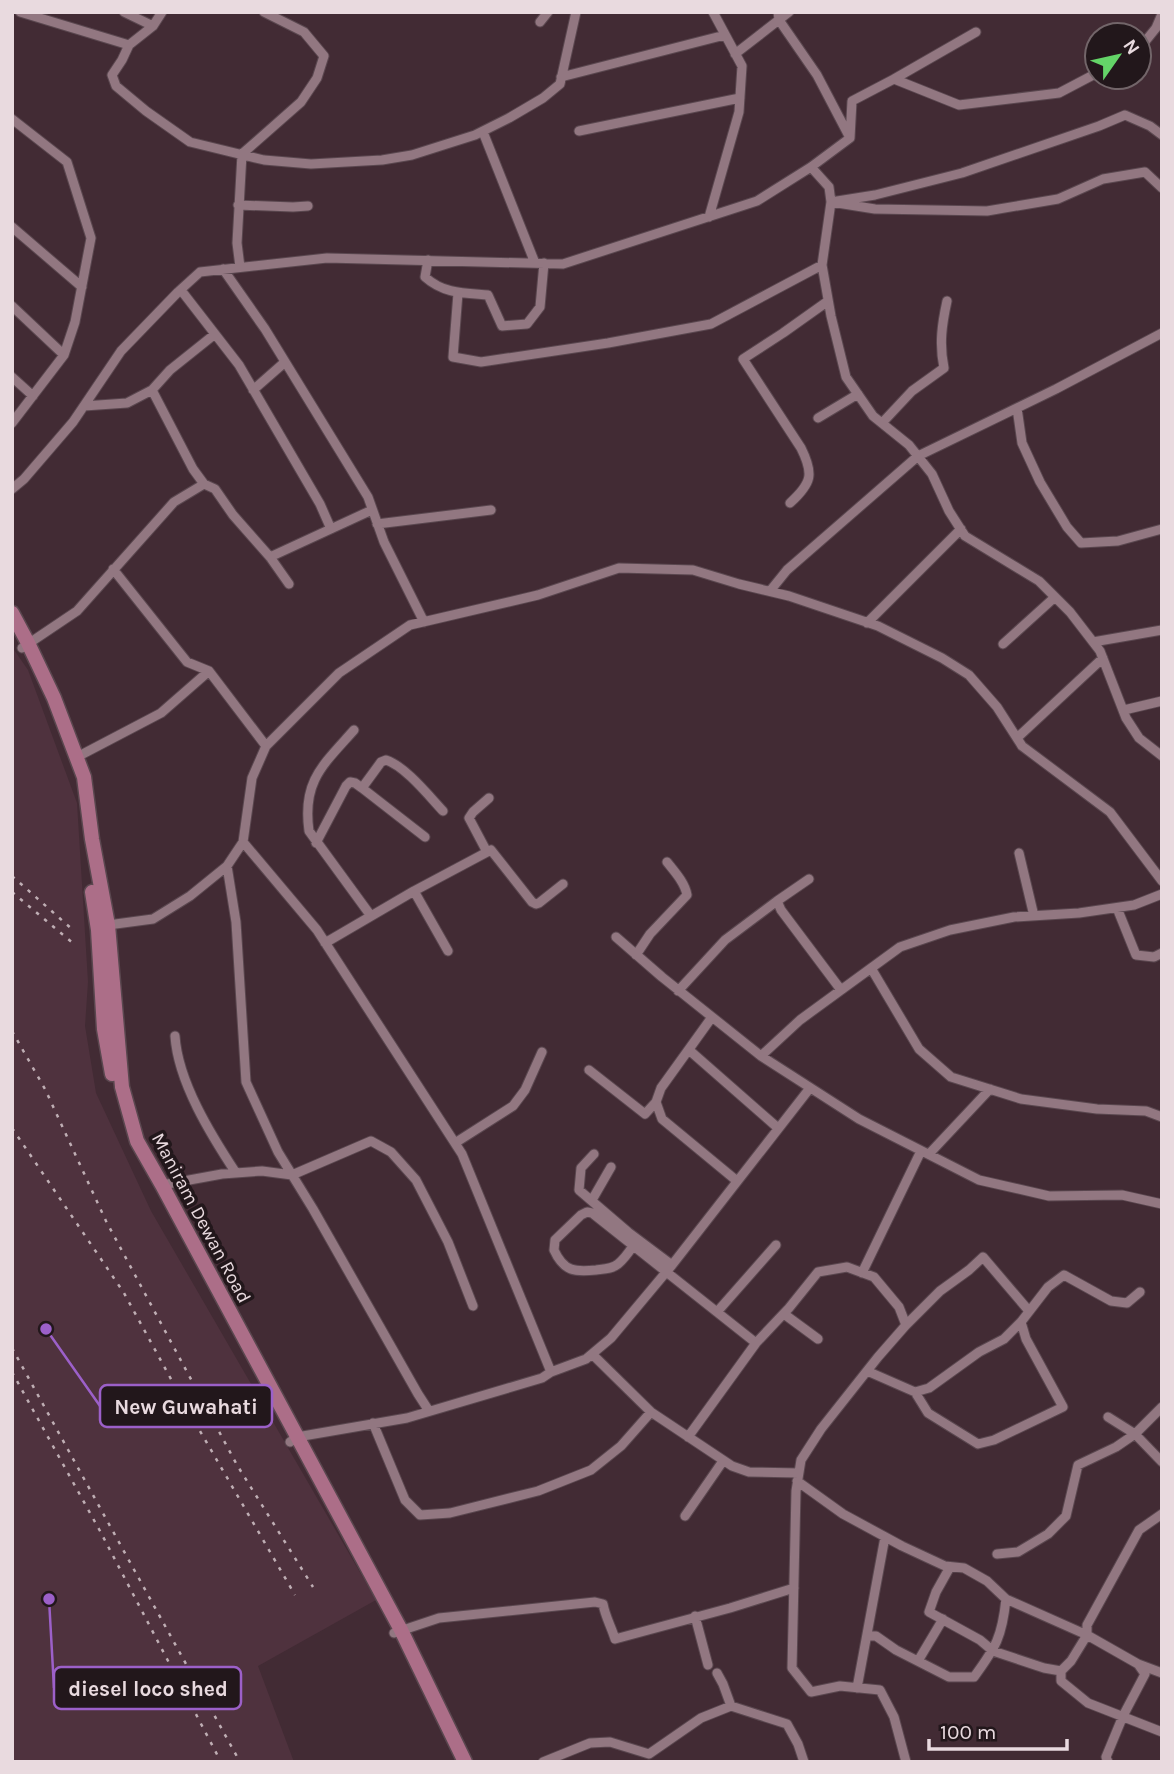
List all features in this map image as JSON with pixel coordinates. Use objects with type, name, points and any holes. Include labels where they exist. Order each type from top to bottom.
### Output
[{"type":"main road","name":"Maniram Dewan Road","points":[[12,613],[77,783],[98,930],[104,1030],[115,1092],[130,1147],[293,1439],[465,1762]]},
{"type":"main road","name":"Maniram Dewan Road","points":[[12,630],[25,645],[54,698],[84,778],[108,925],[122,1087],[137,1141],[293,1439]]},
{"type":"main road","name":"Maniram Dewan Road","points":[[429,1695],[456,1762]]},
{"type":"street","points":[[20,12],[129,45]]},
{"type":"street","points":[[124,12],[153,26]]},
{"type":"street","points":[[162,12],[153,26],[129,45],[112,75],[116,86],[190,142],[264,160],[311,164],[383,160],[412,155],[483,132],[509,118],[560,85],[576,12]]},
{"type":"street","points":[[240,267],[237,243],[242,154],[301,102],[317,78],[324,56],[304,33],[264,12]]},
{"type":"street","points":[[540,22],[548,12]]},
{"type":"street","points":[[709,217],[739,112],[742,66],[713,12]]},
{"type":"street","points":[[735,54],[779,16],[789,12]]},
{"type":"street","points":[[1153,32],[1162,14]]},
{"type":"street","points":[[779,16],[817,75],[850,138]]},
{"type":"street","points":[[850,138],[852,102],[976,32]]},
{"type":"street","points":[[561,77],[725,35]]},
{"type":"street","points":[[894,79],[959,105],[1059,93],[1083,80]]},
{"type":"street","points":[[579,131],[740,98]]},
{"type":"street","points":[[831,202],[875,195],[962,173],[1125,115],[1150,126],[1162,135]]},
{"type":"street","points":[[12,119],[67,162],[91,238],[75,322],[64,355],[12,422]]},
{"type":"street","points":[[428,260],[425,276],[435,286],[458,293],[488,295],[502,326],[527,324],[540,307],[539,263],[483,132]]},
{"type":"street","points":[[12,489],[73,422],[121,351],[200,272],[327,258],[563,264],[757,201],[811,167],[850,138]]},
{"type":"street","points":[[811,167],[829,187],[831,202],[822,265],[846,377],[873,416],[909,445],[932,474],[949,511],[965,536],[1039,581],[1070,612],[1103,658],[1124,710],[1139,738],[1162,757]]},
{"type":"street","points":[[831,202],[875,209],[987,211],[1058,199],[1103,179],[1145,172],[1162,188]]},
{"type":"street","points":[[238,205],[308,206]]},
{"type":"street","points":[[12,228],[82,287]]},
{"type":"street","points":[[458,293],[453,357],[481,362],[712,324],[822,265]]},
{"type":"street","points":[[223,269],[265,329],[368,497],[384,542],[424,622]]},
{"type":"street","points":[[184,294],[239,365],[320,504],[331,529]]},
{"type":"street","points":[[881,423],[912,391],[944,368],[940,351],[947,301]]},
{"type":"street","points":[[790,503],[804,490],[809,479],[808,462],[743,359],[828,302]]},
{"type":"street","points":[[12,306],[64,355]]},
{"type":"street","points":[[770,591],[788,570],[918,456],[1162,333]]},
{"type":"street","points":[[84,406],[127,404],[152,390],[170,370],[215,334]]},
{"type":"street","points":[[253,390],[285,362]]},
{"type":"street","points":[[12,377],[33,396]]},
{"type":"street","points":[[152,390],[193,469],[204,484],[215,489],[289,584]]},
{"type":"street","points":[[818,418],[858,394]]},
{"type":"street","points":[[1017,408],[1022,443],[1040,482],[1067,527],[1081,543],[1118,541],[1162,529]]},
{"type":"street","points":[[25,645],[77,611],[174,502],[204,484]]},
{"type":"street","points":[[270,557],[372,510]]},
{"type":"street","points":[[377,524],[491,510]]},
{"type":"street","points":[[867,622],[961,529]]},
{"type":"street","points":[[108,925],[153,919],[190,897],[227,866],[243,842],[252,778],[266,746],[339,673],[410,625],[538,595],[619,568],[692,570],[789,596],[867,622],[942,658],[970,675],[997,707],[1022,746],[1110,812],[1162,881]]},
{"type":"street","points":[[113,569],[187,662],[209,671],[266,746]]},
{"type":"street","points":[[1003,644],[1055,597]]},
{"type":"street","points":[[1093,642],[1162,630]]},
{"type":"street","points":[[1017,738],[1103,658]]},
{"type":"street","points":[[77,757],[161,713],[209,671]]},
{"type":"street","points":[[1124,710],[1162,701]]},
{"type":"street","points":[[354,730],[323,765],[311,786],[306,814],[309,831],[316,842],[371,916]]},
{"type":"street","points":[[362,788],[381,762],[386,760],[414,781],[443,811]]},
{"type":"street","points":[[316,842],[350,782],[362,788],[425,837]]},
{"type":"street","points":[[487,852],[469,818],[489,798]]},
{"type":"street","points":[[243,842],[317,930],[456,1143],[551,1372]]},
{"type":"street","points":[[325,943],[491,850],[536,904],[563,884]]},
{"type":"street","points":[[1019,853],[1034,916]]},
{"type":"street","points":[[636,955],[650,934],[687,895],[686,888],[667,862]]},
{"type":"street","points":[[227,866],[236,922],[246,1082],[278,1152],[429,1411]]},
{"type":"street","points":[[678,991],[725,940],[809,879]]},
{"type":"street","points":[[414,891],[448,951]]},
{"type":"street","points":[[761,1056],[800,1020],[900,947],[950,930],[1014,917],[1117,908],[1134,905],[1162,894]]},
{"type":"street","points":[[777,901],[841,990]]},
{"type":"street","points":[[1117,908],[1136,956],[1154,957],[1162,953]]},
{"type":"street","points":[[616,937],[678,991],[761,1056],[859,1119],[979,1180],[1049,1196],[1122,1195],[1162,1204]]},
{"type":"street","points":[[871,968],[919,1049],[951,1077],[1021,1099],[1097,1109],[1146,1111],[1162,1117]]},
{"type":"street","points":[[589,1070],[645,1114],[656,1102],[661,1088],[712,1017]]},
{"type":"street","points":[[175,1036],[189,1091],[216,1144],[236,1173]]},
{"type":"street","points":[[690,1050],[778,1128]]},
{"type":"street","points":[[456,1143],[513,1106],[525,1090],[542,1052]]},
{"type":"street","points":[[293,1439],[407,1418],[542,1378],[586,1359],[611,1338],[669,1269],[810,1088]]},
{"type":"street","points":[[862,1273],[925,1152],[990,1089]]},
{"type":"street","points":[[656,1102],[662,1119],[737,1181]]},
{"type":"street","points":[[162,1185],[222,1174],[262,1171],[292,1175],[371,1141],[391,1152],[416,1180],[448,1242],[473,1306]]},
{"type":"street","points":[[594,1154],[581,1168],[579,1189],[716,1312],[756,1343]]},
{"type":"street","points":[[592,1200],[611,1167]]},
{"type":"street","points":[[633,1246],[618,1264],[609,1269],[583,1272],[574,1272],[556,1256],[554,1250],[555,1240],[581,1216],[592,1213],[633,1246],[669,1269]]},
{"type":"street","points":[[716,1312],[776,1245]]},
{"type":"street","points":[[906,1762],[894,1717],[880,1690],[840,1686],[811,1692],[792,1668],[796,1491],[801,1460],[821,1429],[906,1325],[940,1291],[983,1257],[1029,1311]]},
{"type":"street","points":[[688,1437],[756,1343],[818,1272],[847,1267],[874,1277],[899,1307],[906,1325]]},
{"type":"street","points":[[915,1392],[929,1388],[979,1352],[1004,1339],[1048,1287],[1064,1275],[1111,1301],[1127,1303],[1140,1292]]},
{"type":"street","points":[[784,1314],[818,1339]]},
{"type":"street","points":[[867,1371],[915,1392],[928,1413],[978,1444],[993,1440],[1063,1406],[1026,1339],[1021,1322]]},
{"type":"street","points":[[592,1354],[651,1412],[723,1461],[749,1472],[798,1477],[843,1514],[884,1537],[945,1566],[964,1568],[988,1581],[1006,1599],[1087,1635],[1138,1664],[1162,1673]]},
{"type":"street","points":[[997,1554],[1018,1552],[1048,1534],[1066,1516],[1078,1465],[1116,1447],[1135,1434],[1162,1408]]},
{"type":"street","points":[[373,1423],[405,1500],[420,1515],[450,1513],[538,1491],[591,1470],[621,1446],[651,1412]]},
{"type":"street","points":[[1108,1418],[1135,1434],[1162,1462]]},
{"type":"street","points":[[685,1516],[723,1461]]},
{"type":"street","points":[[1161,1515],[1139,1530],[1087,1625],[1087,1635],[1071,1661],[1061,1671],[1061,1681],[1088,1703],[1162,1732]]},
{"type":"street","points":[[857,1688],[884,1537]]},
{"type":"street","points":[[950,1567],[936,1592],[929,1612],[980,1640],[993,1651],[1061,1671]]},
{"type":"street","points":[[398,1632],[439,1618],[595,1601],[603,1604],[615,1639],[794,1588]]},
{"type":"street","points":[[867,1636],[876,1636],[896,1650],[949,1677],[974,1677],[993,1651],[1003,1625],[1006,1599]]},
{"type":"street","points":[[695,1616],[708,1665]]},
{"type":"street","points":[[918,1661],[943,1619]]},
{"type":"street","points":[[1108,1762],[1106,1757],[1123,1716],[1145,1674],[1138,1664]]},
{"type":"street","points":[[717,1673],[731,1706]]},
{"type":"street","points":[[543,1762],[590,1743],[610,1742],[649,1754],[701,1718],[731,1706],[787,1724],[804,1762]]},
{"type":"shaded area","points":[[12,647],[28,670],[77,803],[88,982],[85,1026],[96,1093],[151,1211],[376,1600],[258,1666],[294,1762],[12,1762]]},
{"type":"railway","points":[[12,876],[73,930]]},
{"type":"railway","points":[[12,892],[74,944]]},
{"type":"railway","points":[[12,1031],[45,1089],[106,1221],[237,1465],[313,1587]]},
{"type":"railway","points":[[12,1128],[124,1293],[295,1595]]},
{"type":"railway","points":[[12,1348],[240,1762]]},
{"type":"railway","points":[[12,1372],[100,1531],[221,1762]]},
{"type":"place","name":"New Guwahati","points":[[46,1329]]},
{"type":"place","name":"diesel loco shed","points":[[49,1599]]}]
